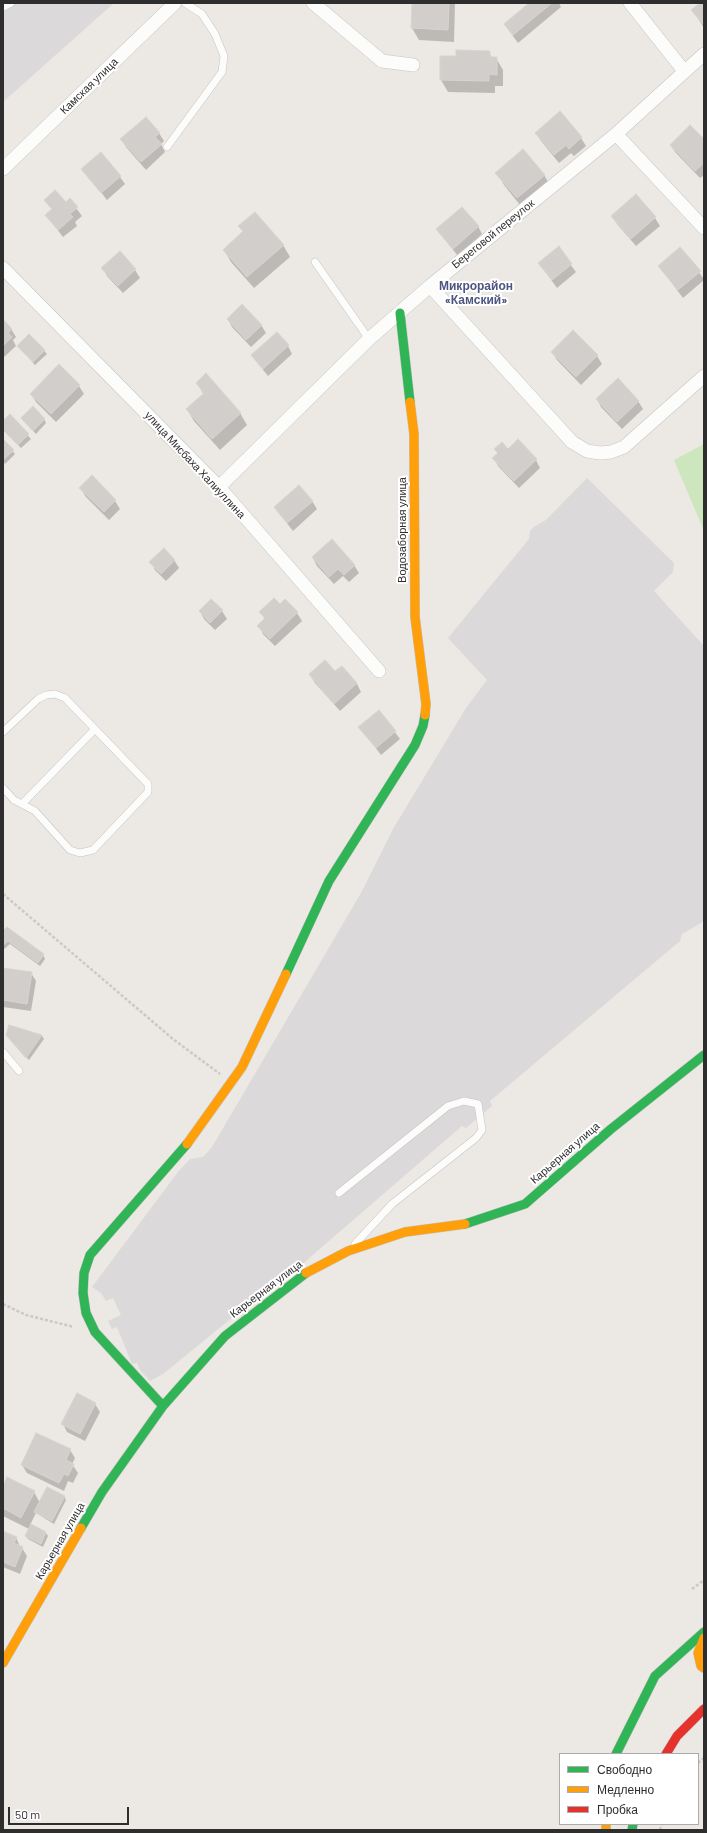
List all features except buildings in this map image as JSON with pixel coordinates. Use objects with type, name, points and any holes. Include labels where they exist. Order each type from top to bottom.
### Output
[{"type":"street","name":"Камская улица","points":[[3,169],[175,3]]},
{"type":"street","points":[[314,3],[382,61],[413,65]]},
{"type":"street","points":[[630,3],[684,70]]},
{"type":"street","name":"Береговой переулок","points":[[219,487],[369,339],[430,286],[616,134],[684,70],[704,54]]},
{"type":"street","points":[[616,134],[704,228]]},
{"type":"street","name":"улица Мисбаха Халиуллина","points":[[3,268],[219,487],[379,671]]},
{"type":"street","points":[[430,286],[572,442],[587,451],[600,453],[612,452],[624,446],[704,376]]},
{"type":"street","name":"Водозаборная улица","points":[[163,1406],[95,1332],[86,1313],[83,1292],[84,1273],[90,1255],[184,1148],[232,1083],[242,1067],[329,881],[416,745],[423,726],[426,704],[415,617],[414,434],[400,313]]},
{"type":"street","name":"Карьерная улица","points":[[3,1663],[102,1492],[163,1406],[225,1336],[307,1272],[348,1251],[405,1232],[464,1224],[525,1204],[611,1129],[704,1055]]},
{"type":"street","points":[[616,1753],[655,1676],[704,1632]]},
{"type":"street","points":[[704,1638],[698,1653],[701,1666],[704,1668]]},
{"type":"street","points":[[667,1753],[677,1736],[704,1709]]},
{"type":"lane","points":[[3,7],[11,3]]},
{"type":"lane","points":[[167,147],[222,72],[224,56],[215,34],[202,14],[185,3]]},
{"type":"lane","points":[[315,262],[369,339]]},
{"type":"lane","points":[[3,732],[38,699],[46,695],[55,694],[65,698],[148,784],[148,792],[93,850],[80,853],[70,850],[35,812],[14,800],[3,788]]},
{"type":"lane","points":[[22,804],[95,729]]},
{"type":"lane","points":[[3,1052],[19,1071]]},
{"type":"lane","points":[[339,1193],[448,1106],[464,1101],[478,1104],[482,1130],[476,1138],[392,1204],[348,1251]]},
{"type":"path","points":[[3,894],[173,1039],[232,1083]]},
{"type":"path","points":[[3,1304],[26,1315],[95,1332]]},
{"type":"path","points":[[692,1589],[704,1580]]},
{"type":"shaded area","points":[[3,3],[114,3],[3,102]]},
{"type":"shaded area","points":[[587,478],[674,563],[673,572],[654,591],[704,646],[704,921],[682,934],[680,941],[490,1101],[492,1106],[466,1128],[462,1126],[285,1279],[277,1281],[163,1374],[150,1381],[140,1370],[137,1363],[132,1364],[117,1327],[112,1329],[108,1321],[121,1315],[113,1298],[106,1301],[101,1293],[92,1287],[178,1172],[190,1159],[203,1157],[212,1147],[361,893],[393,829],[466,708],[487,680],[448,638],[529,539],[530,531],[535,526],[546,520]]},
{"type":"green space","points":[[704,444],[704,531],[674,460]]},
{"type":"traffic: fast","points":[[400,313],[410,402]]},
{"type":"traffic: fast","points":[[286,974],[329,881],[415,745],[423,726],[425,715]]},
{"type":"traffic: fast","points":[[465,1224],[525,1204],[611,1129],[704,1055]]},
{"type":"traffic: fast","points":[[163,1406],[95,1332],[86,1313],[83,1293],[84,1273],[90,1255],[187,1144]]},
{"type":"traffic: fast","points":[[81,1528],[102,1492],[163,1406],[225,1336],[306,1273]]},
{"type":"traffic: fast","points":[[616,1753],[655,1676],[704,1632]]},
{"type":"traffic: fast","points":[[632,1830],[633,1825]]},
{"type":"traffic: slow","points":[[410,402],[414,434],[415,617],[426,704],[425,715]]},
{"type":"traffic: slow","points":[[187,1144],[242,1067],[286,974]]},
{"type":"traffic: slow","points":[[306,1273],[348,1251],[405,1232],[465,1224]]},
{"type":"traffic: slow","points":[[3,1663],[81,1528]]},
{"type":"traffic: slow","points":[[704,1638],[698,1653],[701,1666],[704,1668]]},
{"type":"traffic: slow","points":[[606,1825],[606,1830]]},
{"type":"traffic: jam","points":[[667,1753],[677,1736],[704,1709]]},
{"type":"district","name":"Микрорайон «Камский»","points":[[476,293]]}]
